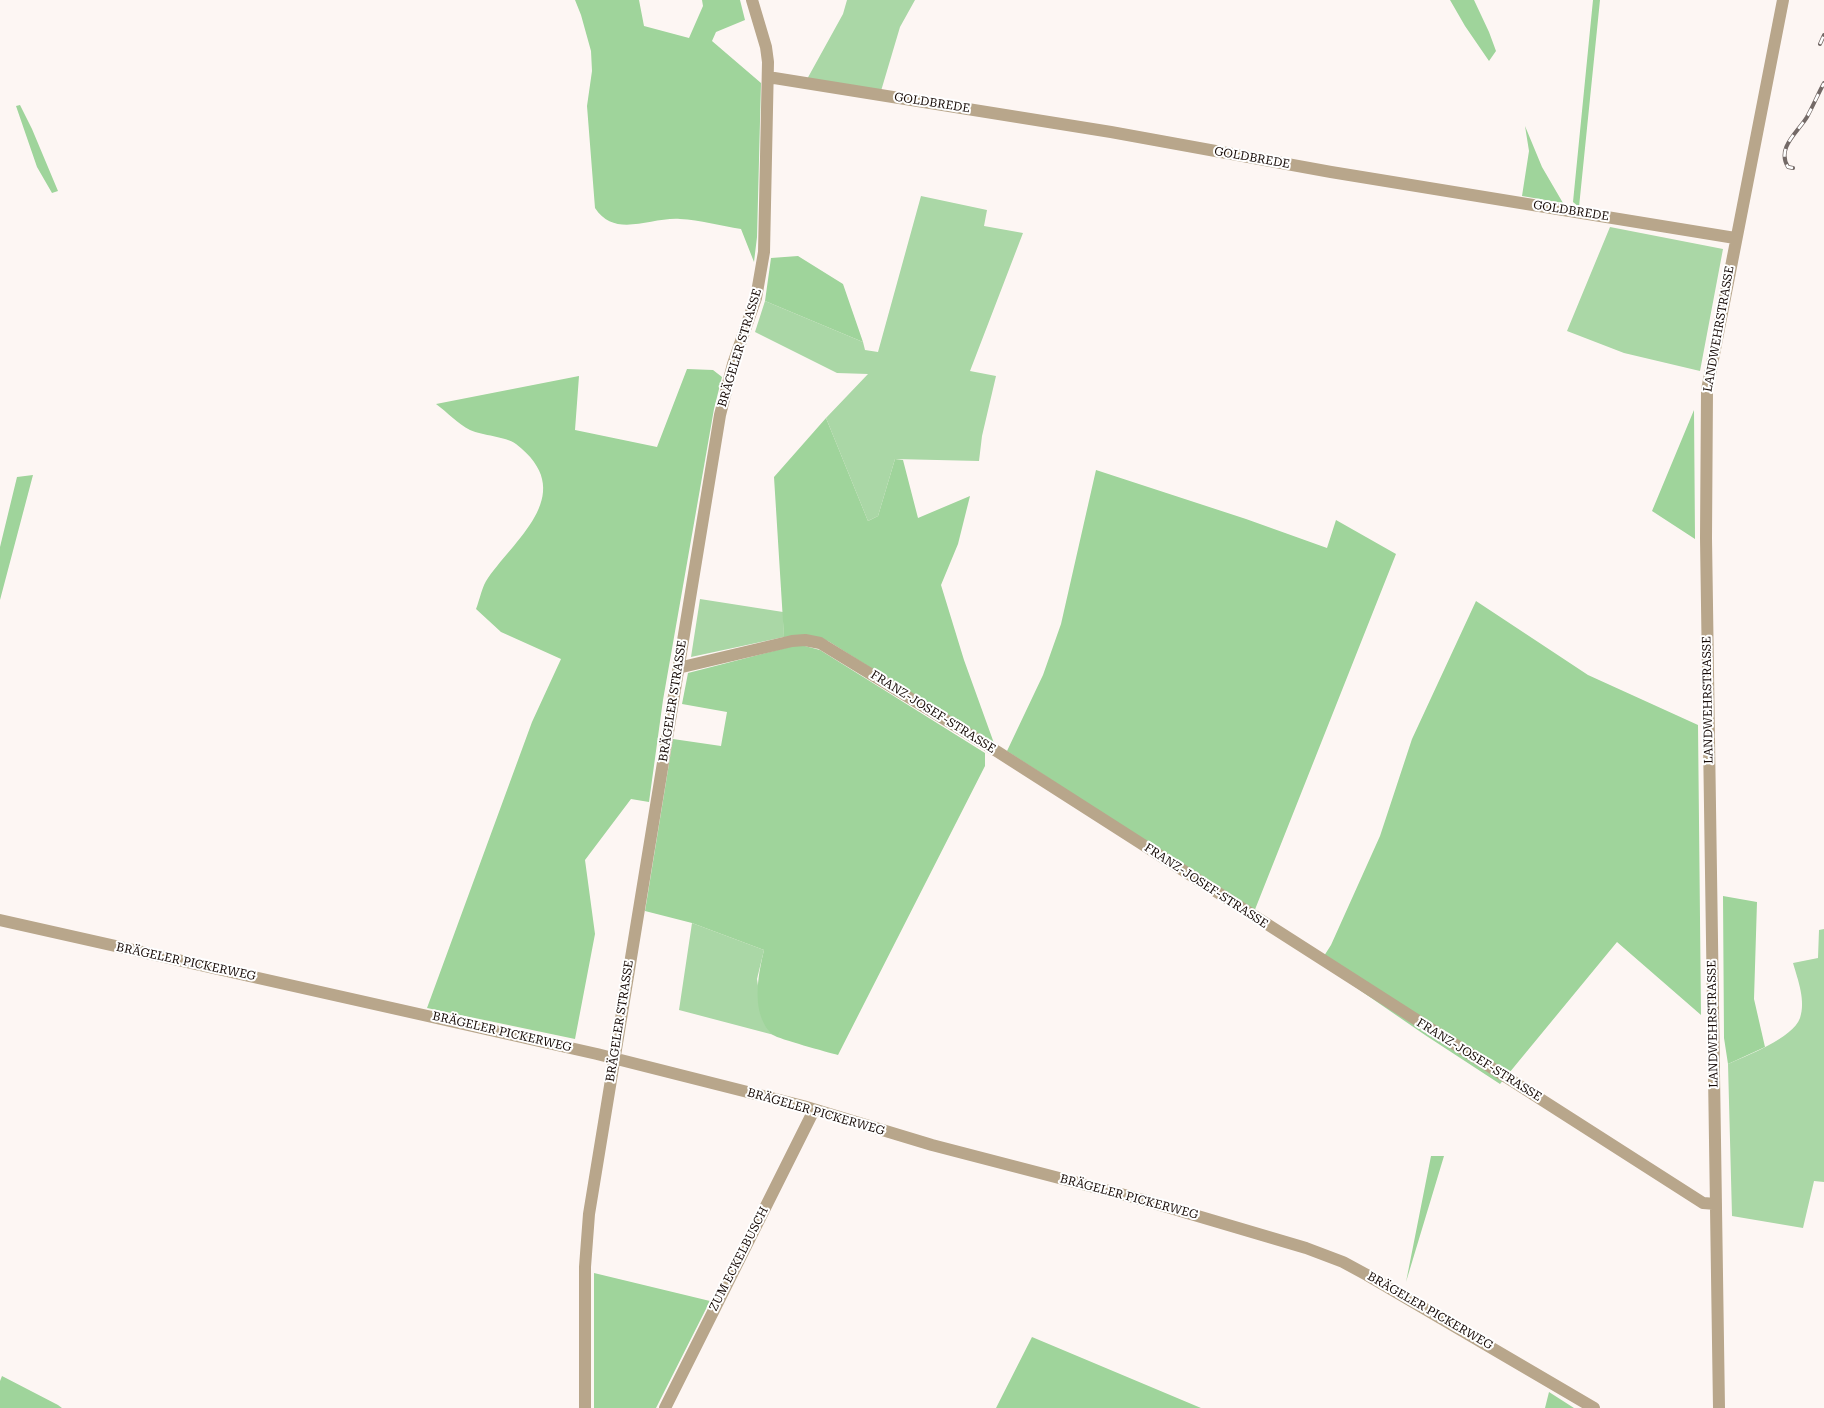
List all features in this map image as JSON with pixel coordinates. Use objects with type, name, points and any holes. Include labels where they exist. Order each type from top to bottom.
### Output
[{"type":"street","name":"BRÄGELER STRASSE","points":[[585,1408],[586,1242],[590,1206],[720,415],[733,364],[756,298],[761,274],[765,229],[768,77],[766,47],[752,0]]},
{"type":"street","name":"LANDWEHRSTRASSE","points":[[1719,1408],[1705,442],[1707,390],[1784,0]]},
{"type":"street","name":"GOLDBREDE","points":[[768,77],[1103,131],[1331,172],[1736,238]]},
{"type":"street","name":"FRANZ-JOSEF-STRASSE","points":[[678,668],[792,640],[805,640],[820,643],[998,752],[1703,1203],[1716,1204]]},
{"type":"street","name":"BRÄGELER PICKERWEG","points":[[0,920],[614,1058],[814,1110],[932,1145],[1140,1199],[1306,1248],[1343,1262],[1594,1408]]},
{"type":"street","name":"ZUM ECKELBUSCH","points":[[664,1408],[814,1110]]},
{"type":"green space","points":[[575,0],[639,0],[644,26],[689,38],[703,6],[702,0],[740,0],[745,20],[716,32],[712,41],[761,83],[757,237],[754,262],[741,229],[680,219],[623,225],[612,223],[603,217],[595,208],[587,106],[592,71],[591,51],[581,15]]},
{"type":"green space","points":[[847,0],[915,0],[900,27],[881,91],[806,81],[843,14]]},
{"type":"green space","points":[[1450,0],[1474,0],[1496,51],[1489,61],[1465,26]]},
{"type":"green space","points":[[1593,0],[1600,0],[1579,207],[1573,202]]},
{"type":"green space","points":[[20,105],[32,129],[58,191],[52,193],[37,167],[16,106]]},
{"type":"green space","points":[[1525,126],[1542,167],[1563,203],[1522,196],[1529,151]]},
{"type":"green space","points":[[921,196],[987,210],[984,226],[1023,233],[970,371],[996,376],[982,436],[979,461],[895,459],[878,516],[868,521],[826,418],[868,374],[837,373],[755,332],[765,301],[863,342],[865,350],[878,352]]},
{"type":"green space","points":[[1610,227],[1723,249],[1700,371],[1624,353],[1567,331]]},
{"type":"green space","points":[[798,256],[843,284],[863,342],[765,301],[771,258]]},
{"type":"green space","points":[[687,369],[713,370],[722,377],[714,409],[663,700],[649,802],[631,799],[585,860],[595,934],[575,1039],[427,1008],[532,722],[561,659],[501,632],[476,609],[486,581],[527,529],[537,513],[543,496],[542,479],[534,462],[511,441],[470,430],[436,404],[579,376],[575,430],[657,447]]},
{"type":"green space","points":[[1694,410],[1695,539],[1652,511]]},
{"type":"green space","points":[[826,418],[868,521],[878,516],[895,459],[903,460],[918,518],[970,496],[958,544],[941,585],[964,660],[995,746],[828,641],[806,636],[784,637],[774,477]]},
{"type":"green space","points":[[1096,470],[1246,519],[1327,548],[1336,520],[1396,554],[1254,912],[1007,751],[1043,675],[1061,624]]},
{"type":"green space","points":[[33,475],[0,600],[0,547],[17,477]]},
{"type":"green space","points":[[700,599],[783,612],[784,637],[691,657]]},
{"type":"green space","points":[[1476,601],[1588,675],[1698,725],[1701,1015],[1617,942],[1500,1084],[1425,1035],[1332,971],[1324,956],[1331,945],[1380,836],[1412,739]]},
{"type":"green space","points":[[793,646],[805,646],[820,650],[985,753],[985,766],[838,1055],[777,1037],[773,1035],[766,1027],[758,1006],[758,983],[764,950],[692,923],[645,911],[673,739],[721,746],[727,712],[682,704],[688,673]]},
{"type":"green space","points":[[1723,896],[1757,902],[1754,999],[1765,1047],[1728,1064],[1724,1038]]},
{"type":"green space","points":[[692,923],[764,950],[757,979],[763,1020],[774,1035],[679,1010]]},
{"type":"green space","points":[[1824,929],[1824,1182],[1814,1181],[1803,1228],[1732,1216],[1728,1064],[1768,1046],[1796,1025],[1802,1011],[1802,998],[1793,963],[1818,958],[1819,930]]},
{"type":"green space","points":[[1431,1156],[1444,1156],[1406,1282]]},
{"type":"green space","points":[[594,1273],[710,1301],[656,1408],[594,1408]]},
{"type":"green space","points":[[1032,1337],[1201,1408],[996,1408]]},
{"type":"green space","points":[[2,1376],[62,1408],[0,1408],[0,1381]]},
{"type":"green space","points":[[1549,1392],[1574,1408],[1545,1408]]},
{"type":"railway","points":[[1820,44],[1824,35]]},
{"type":"railway","points":[[1793,168],[1788,167],[1785,160],[1786,147],[1807,117],[1824,83]]}]
